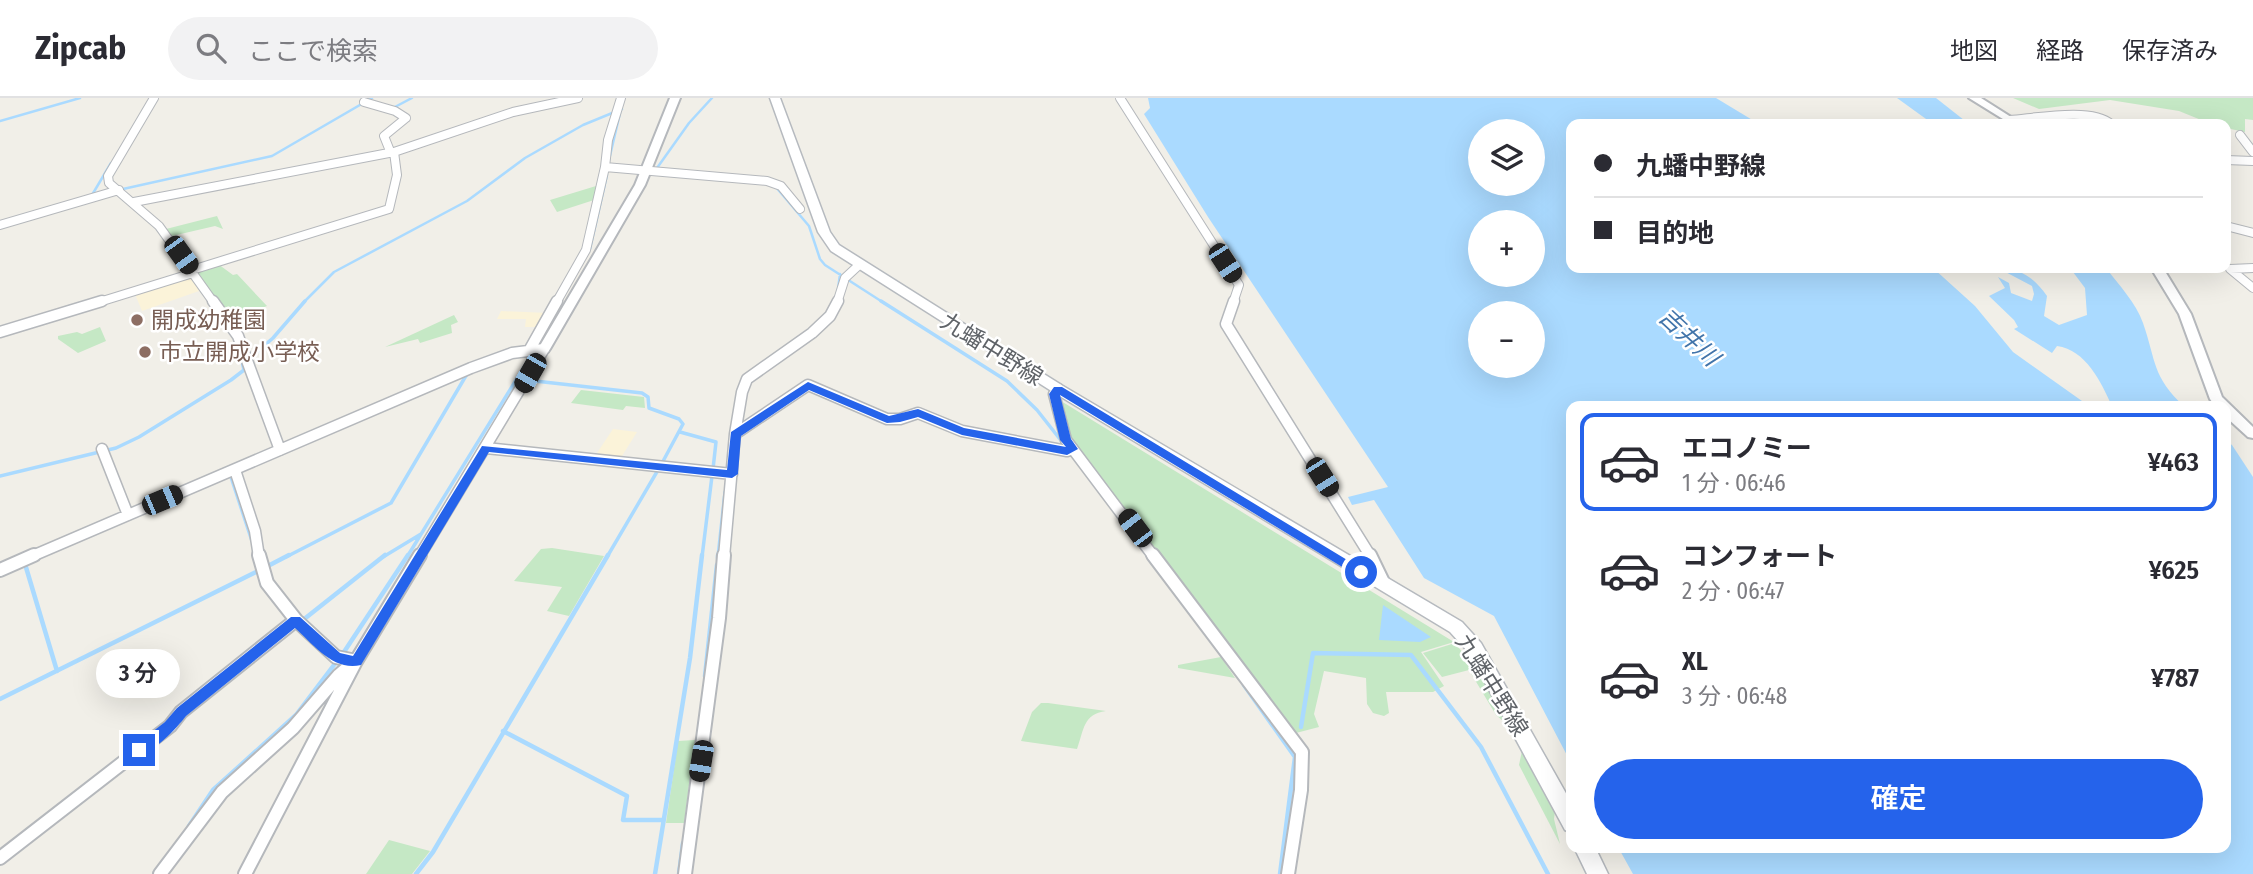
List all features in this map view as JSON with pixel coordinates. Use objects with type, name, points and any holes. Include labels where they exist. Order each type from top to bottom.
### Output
[{"type":"main road","name":"九蟠中野線","points":[[775,98],[824,232],[850,272],[1058,389],[1384,587],[1456,627],[1469,640],[1566,813]]},
{"type":"main road","points":[[1587,853],[1598,874]]},
{"type":"street","points":[[155,98],[108,176],[109,183],[159,226],[238,336],[279,448]]},
{"type":"street","points":[[134,202],[392,151],[521,111],[578,98]]},
{"type":"street","points":[[245,874],[345,660],[486,448],[534,348],[586,250],[608,167],[608,139],[621,98]]},
{"type":"street","points":[[0,570],[127,513],[235,470],[279,448],[471,369],[534,348],[648,169],[675,98]]},
{"type":"street","points":[[1120,98],[1239,285],[1226,324],[1378,568],[1384,587]]},
{"type":"street","points":[[1974,98],[2008,119]]},
{"type":"street","points":[[0,332],[388,209],[397,175],[392,151],[384,136],[406,118],[367,101]]},
{"type":"street","points":[[2044,119],[2086,115],[2105,119]]},
{"type":"street","points":[[2240,135],[2253,152]]},
{"type":"street","points":[[2231,160],[2253,161]]},
{"type":"street","points":[[608,167],[775,183],[800,209]]},
{"type":"street","points":[[0,225],[119,190]]},
{"type":"street","points":[[2231,227],[2253,233]]},
{"type":"street","points":[[2231,268],[2253,268]]},
{"type":"street","points":[[2231,270],[2253,288]]},
{"type":"street","points":[[685,874],[717,632],[729,474],[742,392],[747,379],[830,315],[850,272]]},
{"type":"street","points":[[2161,273],[2176,292],[2187,314],[2218,401]]},
{"type":"street","points":[[735,434],[808,386],[887,419],[900,419],[918,413],[962,431],[1070,450]]},
{"type":"street","points":[[1058,389],[1054,394],[1057,411],[1070,450],[1302,752],[1301,790],[1288,874]]},
{"type":"street","points":[[2231,414],[2253,434]]},
{"type":"street","points":[[486,448],[729,474]]},
{"type":"street","points":[[102,451],[127,513]]},
{"type":"street","points":[[235,470],[255,531],[262,573],[296,620],[345,660]]},
{"type":"street","points":[[0,858],[174,722],[296,620]]},
{"type":"street","points":[[160,874],[184,848],[230,783],[302,719],[342,671],[345,660]]},
{"type":"green space","points":[[2013,98],[2253,98],[2253,120],[2245,119],[2245,132],[2231,129],[2231,119],[2199,119],[2179,111],[2110,100],[2039,109]]},
{"type":"green space","points":[[599,187],[594,200],[557,212],[550,200]]},
{"type":"green space","points":[[217,216],[223,229],[215,226],[172,236],[166,229]]},
{"type":"green space","points":[[218,264],[233,275],[237,274],[267,306],[230,320],[197,271]]},
{"type":"green space","points":[[454,315],[458,322],[451,325],[452,333],[420,343],[418,339],[385,347]]},
{"type":"green space","points":[[100,327],[106,341],[78,353],[58,339],[58,336],[77,332],[82,334]]},
{"type":"green space","points":[[581,390],[644,397],[645,408],[626,406],[623,410],[571,403]]},
{"type":"green space","points":[[1061,401],[1454,642],[1421,652],[1444,686],[1433,692],[1386,692],[1389,713],[1384,716],[1373,713],[1367,704],[1366,678],[1324,671],[1314,714],[1319,727],[1296,733],[1069,437],[1060,410]]},
{"type":"green space","points":[[552,548],[604,556],[569,616],[547,611],[562,587],[514,581],[541,549]]},
{"type":"green space","points":[[1455,643],[1463,653],[1465,646],[1516,732],[1496,715],[1469,670],[1442,677],[1423,653]]},
{"type":"green space","points":[[1221,657],[1235,678],[1178,668],[1178,665]]},
{"type":"green space","points":[[1041,703],[1106,711],[1089,719],[1077,749],[1021,741],[1032,712]]},
{"type":"green space","points":[[695,740],[684,823],[666,823],[678,741]]},
{"type":"green space","points":[[1523,746],[1555,811],[1554,819],[1560,844],[1519,765]]},
{"type":"green space","points":[[389,840],[430,851],[412,874],[366,874]]},
{"type":"sand","points":[[192,277],[199,291],[142,311],[135,294]]},
{"type":"sand","points":[[501,311],[548,313],[540,327],[525,327],[526,319],[497,319]]},
{"type":"sand","points":[[613,429],[637,432],[622,456],[595,456]]},
{"type":"water","name":"吉井川","points":[[1148,98],[1716,98],[1751,119],[1566,119],[1566,273],[1939,273],[1975,306],[2013,352],[2082,401],[1566,401],[1566,753],[1494,616],[1424,578],[1374,500],[1352,505],[1348,497],[1388,487],[1208,217],[1144,114],[1150,108]]},
{"type":"water","points":[[1897,98],[1936,98],[1963,119],[1926,119]]},
{"type":"water","points":[[2007,273],[2022,273],[2037,284],[2047,296],[2044,316],[2059,325],[2087,315],[2085,288],[2074,273],[2110,273],[2136,308],[2160,377],[2179,401],[2110,401],[2084,360],[2057,346],[2052,353],[2014,329],[2018,327],[2014,320],[1989,296],[2005,288],[1998,277],[2009,283],[2011,293],[2032,301],[2032,286]]},
{"type":"water","points":[[2232,445],[2253,477],[2253,874],[1633,874],[1621,853],[2231,853]]},
{"type":"water","points":[[1383,605],[1431,637],[1420,642],[1379,640]]},
{"type":"waterway","points":[[0,121],[80,98]]},
{"type":"waterway","points":[[123,189],[272,156],[372,98]]},
{"type":"waterway","points":[[393,108],[412,98]]},
{"type":"waterway","points":[[657,168],[689,123],[712,98]]},
{"type":"waterway","points":[[305,301],[334,272],[467,201],[525,158],[583,125],[622,109]]},
{"type":"waterway","points":[[609,160],[620,113]]},
{"type":"waterway","points":[[92,195],[111,163]]},
{"type":"waterway","points":[[590,249],[607,175]]},
{"type":"waterway","points":[[775,186],[809,226],[820,259],[840,275]]},
{"type":"waterway","points":[[838,289],[840,275]]},
{"type":"waterway","points":[[840,275],[884,303]]},
{"type":"waterway","points":[[251,357],[273,338],[305,301]]},
{"type":"waterway","points":[[881,301],[1007,381],[1037,410],[1063,443]]},
{"type":"waterway","points":[[407,557],[532,354]]},
{"type":"waterway","points":[[0,476],[116,448],[139,437],[231,380],[244,370],[242,361]]},
{"type":"waterway","points":[[286,557],[391,503],[467,374]]},
{"type":"waterway","points":[[535,381],[642,393],[648,397],[649,408],[679,419],[683,424],[661,465]]},
{"type":"waterway","points":[[680,432],[716,442],[713,469]]},
{"type":"waterway","points":[[607,557],[658,470]]},
{"type":"waterway","points":[[702,557],[712,476]]},
{"type":"waterway","points":[[231,477],[252,541]]},
{"type":"waterway","points":[[718,557],[725,492]]},
{"type":"waterway","points":[[383,557],[421,534]]},
{"type":"waterway","points":[[266,567],[289,555]]},
{"type":"waterway","points":[[303,620],[385,555]]},
{"type":"waterway","points":[[342,655],[408,555]]},
{"type":"waterway","points":[[504,732],[608,555]]},
{"type":"waterway","points":[[655,874],[690,658],[702,555]]},
{"type":"waterway","points":[[25,564],[57,671]]},
{"type":"waterway","points":[[705,676],[717,565]]},
{"type":"waterway","points":[[57,671],[256,572]]},
{"type":"waterway","points":[[1301,727],[1313,653],[1411,655],[1481,747],[1548,874]]},
{"type":"waterway","points":[[189,826],[213,790],[296,715],[337,661]]},
{"type":"waterway","points":[[0,699],[57,671]]},
{"type":"waterway","points":[[1244,685],[1295,757],[1280,874]]},
{"type":"waterway","points":[[416,874],[433,852],[504,732]]},
{"type":"waterway","points":[[504,732],[627,796],[623,820],[663,820]]},
{"type":"waterway","points":[[679,874],[683,843]]},
{"type":"place","name":"開成幼稚園","points":[[137,320]]},
{"type":"place","name":"市立開成小学校","points":[[145,352]]},
{"type":"route","points":[[139,750],[170,726],[181,712],[296,620],[336,657],[356,662],[402,581],[486,448],[732,474],[735,434],[808,386],[818,387],[881,418],[894,420],[918,413],[962,431],[1067,451],[1073,449],[1066,440],[1057,411],[1054,394],[1058,389],[1361,572]]}]
